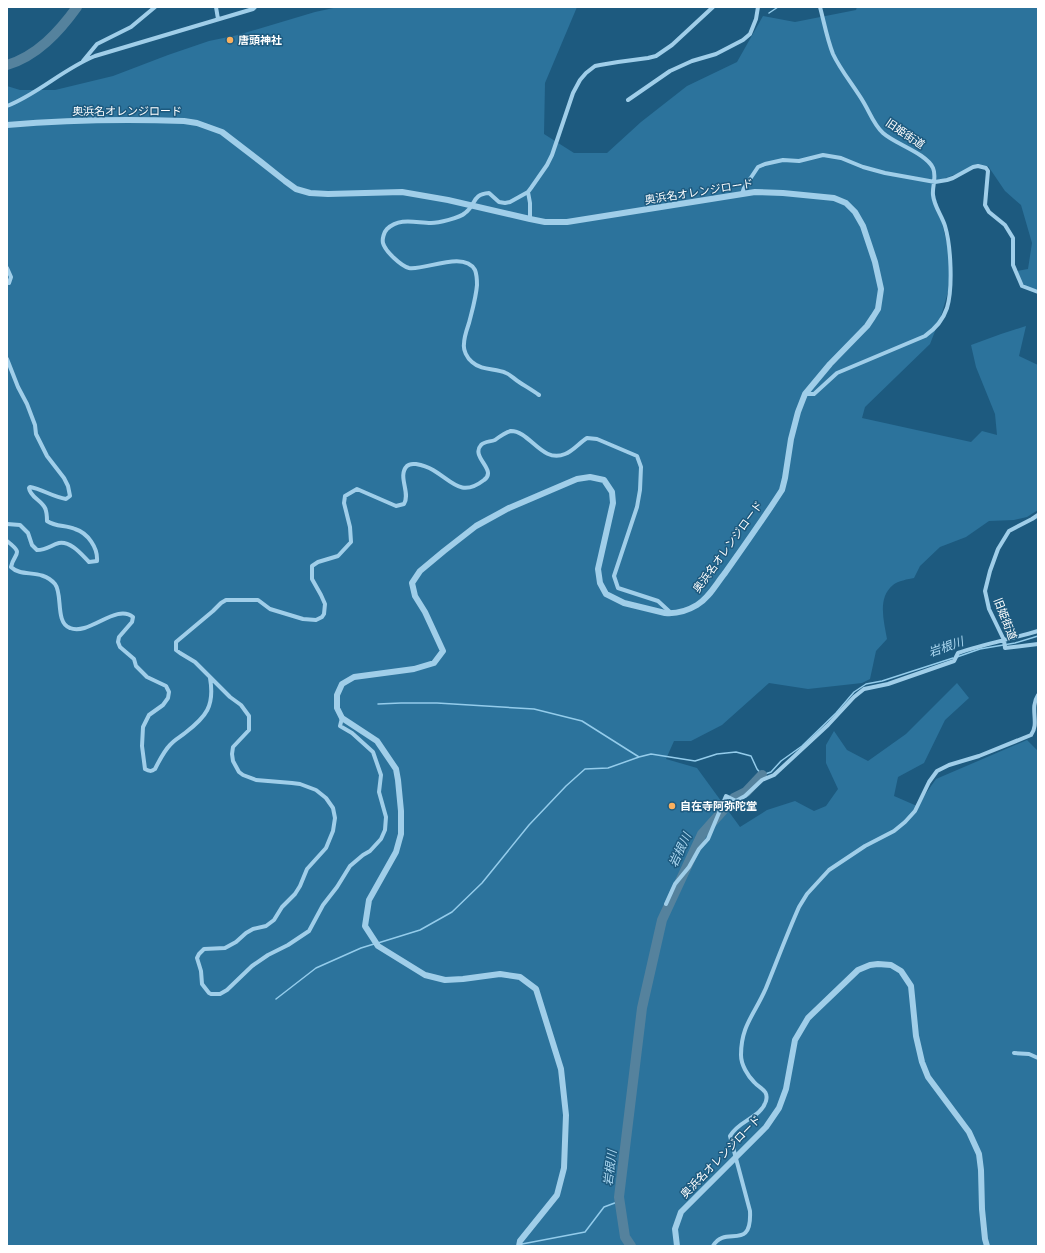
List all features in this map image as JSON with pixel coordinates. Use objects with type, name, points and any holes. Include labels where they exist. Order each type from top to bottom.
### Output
[{"type":"street","points":[[82,61],[97,44],[131,27],[156,7]]},
{"type":"street","points":[[216,7],[218,19]]},
{"type":"street","points":[[539,394],[505,372],[477,366],[467,357],[463,344],[476,294],[477,277],[475,269],[463,262],[451,261],[409,268],[400,264],[388,251],[383,244],[384,234],[398,222],[407,220],[423,223],[444,221],[465,214],[474,199],[480,194],[489,193],[499,202],[505,203],[510,202],[528,192],[547,165],[552,155],[573,93],[580,80],[586,73],[595,66],[656,56],[672,45],[713,7]]},
{"type":"street","points":[[628,100],[670,71],[692,61],[716,54],[743,40],[750,34],[753,28],[758,7]]},
{"type":"street","name":"旧姫街道","points":[[805,394],[814,394],[837,373],[925,336],[935,329],[947,308],[950,284],[950,260],[945,226],[933,194],[935,182],[932,167],[924,158],[884,134],[874,124],[857,91],[841,69],[833,52],[820,7]]},
{"type":"street","points":[[7,106],[34,92],[82,61],[253,8]]},
{"type":"street","name":"奥浜名オレンジロード","points":[[7,125],[42,122],[139,119],[197,123],[222,132],[262,162],[285,182],[296,189],[310,193],[402,192],[448,200],[545,222],[567,222],[754,192],[834,198],[846,203],[855,212],[863,226],[881,289],[878,309],[867,326],[830,364],[805,394],[798,412],[791,439],[782,490],[708,596],[698,605],[685,612],[672,614],[624,603],[606,594],[600,583],[598,569],[613,504],[612,492],[604,480],[590,477],[577,479],[510,508],[476,526],[420,571],[412,584],[415,596],[425,612],[443,652],[434,663],[414,669],[354,677],[342,684],[337,695],[337,708],[342,718]]},
{"type":"street","points":[[742,194],[744,188],[758,168],[765,164],[783,160],[799,161],[823,155],[841,158],[863,167],[885,173],[935,182],[953,178],[973,167],[978,166],[986,168],[988,171],[986,205],[989,212],[1004,225],[1013,238],[1013,265],[1022,286],[1038,292]]},
{"type":"street","points":[[528,192],[530,219]]},
{"type":"street","points":[[7,268],[11,277],[9,283],[7,282]]},
{"type":"street","points":[[7,359],[18,387],[27,404],[35,425],[38,439],[47,456],[64,478],[70,492],[70,496],[66,499],[58,498],[30,487],[29,492],[44,506],[48,521],[52,524],[76,529],[90,539],[94,546],[97,561],[89,562],[74,548],[66,544],[59,543],[46,549],[37,550],[32,545],[28,533],[20,525],[7,524]]},
{"type":"street","points":[[519,1246],[520,1241],[557,1195],[564,1168],[566,1115],[561,1068],[536,990],[520,977],[500,974],[445,980],[425,974],[378,946],[365,926],[370,900],[396,852],[401,834],[401,811],[398,780],[396,769],[377,741],[342,718],[340,726],[352,733],[373,752],[381,775],[379,792],[386,817],[385,830],[381,839],[370,851],[350,866],[337,887],[323,905],[309,931],[288,946],[268,955],[252,966],[227,990],[220,994],[209,993],[202,984],[198,958],[199,954],[204,950],[225,948],[236,942],[253,929],[266,926],[274,920],[282,907],[295,894],[307,869],[326,848],[333,831],[335,818],[333,808],[326,798],[316,790],[300,784],[256,780],[244,776],[239,772],[233,761],[232,754],[234,747],[249,730],[249,716],[241,705],[230,697],[210,678],[203,669],[176,650],[176,642],[226,600],[258,600],[270,609],[303,619],[316,620],[322,617],[324,614],[325,604],[312,579],[312,566],[318,562],[338,556],[351,542],[350,527],[344,503],[345,496],[357,489],[396,506],[404,504],[406,494],[404,472],[407,466],[412,464],[423,465],[433,470],[457,487],[469,488],[486,479],[488,476],[488,470],[479,456],[478,451],[480,446],[510,431],[519,433],[549,455],[560,456],[566,454],[587,438],[596,439],[637,456],[641,467],[640,490],[637,508],[614,576],[618,588],[658,601],[672,614]]},
{"type":"street","name":"旧姫街道","points":[[1038,515],[1009,531],[998,549],[985,590],[989,609],[1004,640],[1005,648],[1038,644]]},
{"type":"street","points":[[7,541],[16,548],[17,551],[11,565],[15,571],[38,574],[49,578],[56,585],[60,612],[64,624],[70,628],[80,629],[121,614],[129,614],[133,617],[132,622],[119,637],[118,642],[120,647],[134,659],[136,666],[147,677],[166,686],[169,692],[168,698],[163,705],[149,715],[143,727],[142,746],[145,769],[152,771],[155,769],[170,744],[192,728],[205,715],[210,706],[212,690],[210,678]]},
{"type":"street","points":[[666,904],[675,884],[689,868],[699,849],[708,839],[726,796],[736,801],[745,796],[762,780],[774,775],[864,689],[888,684],[954,661],[958,653],[981,645],[1038,631]]},
{"type":"street","points":[[714,1246],[716,1242],[721,1239],[744,1236],[748,1231],[750,1211],[730,1136],[739,1125],[759,1113],[764,1107],[766,1095],[764,1090],[754,1083],[746,1071],[741,1058],[742,1043],[746,1027],[766,989],[796,913],[807,894],[829,870],[865,846],[894,831],[905,822],[915,811],[929,782],[942,767],[979,756],[1031,735],[1035,727],[1034,707],[1038,695]]},
{"type":"street","name":"奥浜名オレンジロード","points":[[677,1246],[675,1229],[682,1212],[766,1127],[779,1108],[786,1089],[796,1040],[808,1018],[858,970],[870,965],[878,964],[891,965],[901,971],[911,986],[916,1036],[922,1062],[928,1077],[969,1132],[979,1154],[985,1239],[987,1246]]},
{"type":"street","points":[[1014,1054],[1029,1054],[1038,1058]]},
{"type":"shaded area","points":[[338,7],[577,7],[545,83],[544,134],[574,153],[607,153],[641,122],[687,86],[737,62],[763,16],[795,22],[856,10],[857,7],[1038,7],[1038,290],[1022,286],[1017,271],[1028,269],[1032,243],[1021,205],[1005,191],[988,166],[975,167],[935,182],[934,190],[949,252],[950,269],[948,292],[941,316],[930,344],[865,407],[862,418],[971,442],[982,431],[997,435],[995,414],[976,367],[971,345],[1026,326],[1019,356],[1038,365],[1038,510],[1027,517],[1014,520],[989,521],[966,537],[940,547],[920,566],[914,578],[900,581],[888,590],[883,603],[883,617],[887,639],[876,651],[870,679],[862,683],[808,689],[769,683],[722,725],[691,741],[674,741],[666,759],[697,768],[740,827],[767,810],[795,801],[814,811],[826,806],[838,789],[826,763],[826,745],[834,731],[847,750],[868,761],[906,734],[957,683],[969,698],[945,720],[924,763],[898,777],[894,796],[917,806],[936,779],[1027,740],[1038,751],[1038,1246],[7,1246],[7,86],[20,90],[55,90],[113,76],[209,41],[238,35],[315,12]]},
{"type":"waterway","points":[[7,65],[28,56],[38,49],[55,34],[77,7]]},
{"type":"waterway","points":[[769,13],[778,7]]},
{"type":"waterway","name":"岩根川","points":[[957,657],[980,649],[1015,643],[1038,636]]},
{"type":"waterway","points":[[378,943],[420,930],[452,912],[482,883],[529,825],[566,786],[585,769],[608,768],[651,754],[695,761],[717,754],[736,752],[751,756],[757,769],[762,775],[771,772],[781,761],[802,746],[836,713],[854,692],[866,684],[882,681],[953,658]]},
{"type":"waterway","points":[[378,704],[437,703],[534,709],[582,721],[639,757]]},
{"type":"waterway","name":"岩根川","points":[[631,1246],[625,1237],[619,1197],[642,1008],[662,920],[702,834],[734,798],[746,792],[762,775]]},
{"type":"waterway","points":[[276,999],[316,968],[361,948],[374,944]]},
{"type":"waterway","points":[[522,1244],[585,1232],[604,1207],[620,1201]]},
{"type":"place","name":"唐頭神社","points":[[230,40]]},
{"type":"place","name":"自在寺阿弥陀堂","points":[[672,806]]}]
